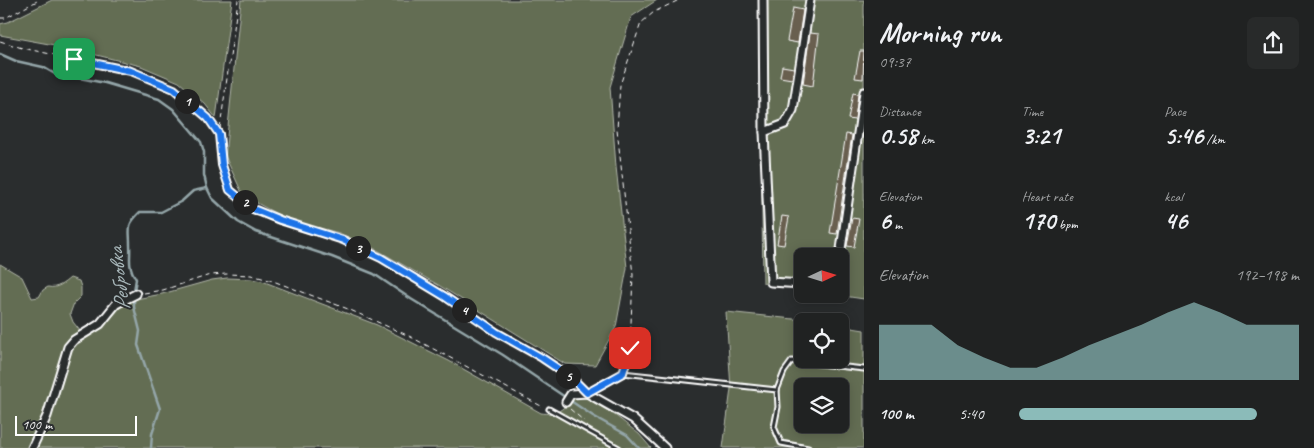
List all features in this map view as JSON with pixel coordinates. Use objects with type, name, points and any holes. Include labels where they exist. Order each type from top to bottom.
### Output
[{"type":"street","points":[[763,0],[764,132],[771,282],[794,283]]},
{"type":"street","points":[[764,132],[785,124],[793,110],[810,0]]},
{"type":"street","points":[[841,248],[864,92]]},
{"type":"street","points":[[32,448],[47,416],[68,347],[74,340],[100,324],[116,304],[136,294]]},
{"type":"street","points":[[566,402],[571,394],[587,393],[633,419],[665,448]]},
{"type":"lane","points":[[219,134],[222,165],[230,190],[253,209],[280,220],[343,240],[381,258],[444,296],[496,332],[542,358],[572,378],[587,393],[623,373],[777,390]]},
{"type":"lane","points":[[808,448],[781,443],[774,427],[778,407],[777,390],[784,372],[792,361],[864,369]]},
{"type":"lane","points":[[549,410],[620,448]]},
{"type":"path","points":[[0,18],[5,18],[39,0]]},
{"type":"path","points":[[219,134],[238,0]]},
{"type":"path","points":[[623,373],[630,348],[633,275],[617,129],[620,85],[641,23],[654,12],[679,0]]},
{"type":"path","points":[[0,41],[22,48],[131,71],[174,89],[208,118],[219,134]]},
{"type":"path","points":[[136,294],[163,290],[210,275],[251,275],[274,281],[379,322],[451,357],[540,407],[549,410]]},
{"type":"green space","points":[[52,0],[232,0],[216,118],[205,104],[179,82],[141,66],[60,46],[0,35],[0,24],[8,22]]},
{"type":"green space","points":[[241,0],[657,0],[631,17],[610,87],[616,167],[627,268],[616,327],[595,365],[565,364],[440,286],[377,250],[339,233],[287,220],[243,195],[225,156]]},
{"type":"green space","points":[[759,0],[864,0],[864,299],[849,297],[849,248],[794,248],[794,288],[763,283]]},
{"type":"green space","points":[[0,264],[22,277],[32,298],[39,297],[43,290],[60,285],[70,278],[79,281],[81,296],[74,303],[70,314],[73,322],[81,332],[94,332],[104,325],[121,307],[136,299],[212,280],[227,278],[262,281],[377,325],[449,361],[541,413],[560,411],[572,396],[583,396],[616,416],[639,434],[651,448],[0,448]]},
{"type":"green space","points":[[726,312],[794,319],[794,368],[849,368],[849,328],[864,330],[864,448],[723,448],[731,389]]},
{"type":"building","points":[[793,8],[803,10],[798,43],[787,41]]},
{"type":"building","points":[[810,33],[819,34],[813,86],[803,84]]},
{"type":"building","points":[[860,51],[864,51],[863,79],[855,78]]},
{"type":"building","points":[[782,66],[794,68],[792,79],[780,77]]},
{"type":"building","points":[[853,93],[858,94],[855,120],[848,119]]},
{"type":"building","points":[[846,134],[852,135],[837,234],[830,233]]},
{"type":"building","points":[[782,216],[789,217],[784,245],[777,244]]},
{"type":"building","points":[[852,218],[859,219],[854,247],[847,246]]},
{"type":"waterway","points":[[0,54],[16,61],[43,67],[60,77],[79,78],[105,83],[159,99],[173,109],[201,142],[204,152],[204,175],[207,188],[212,198],[238,222],[256,232],[332,257],[374,274],[503,355],[593,416],[627,435],[639,448]]},
{"type":"waterway","name":"Ребровка","points":[[151,448],[152,434],[160,409],[138,345],[140,331],[134,307],[136,279],[130,266],[130,227],[140,212],[161,212],[182,201],[193,191],[207,188]]},
{"type":"route","points":[[74,59],[131,71],[174,89],[208,118],[219,134],[222,165],[230,190],[253,209],[280,220],[343,240],[381,258],[444,296],[496,332],[542,358],[572,378],[587,393],[623,373],[630,348]]}]
